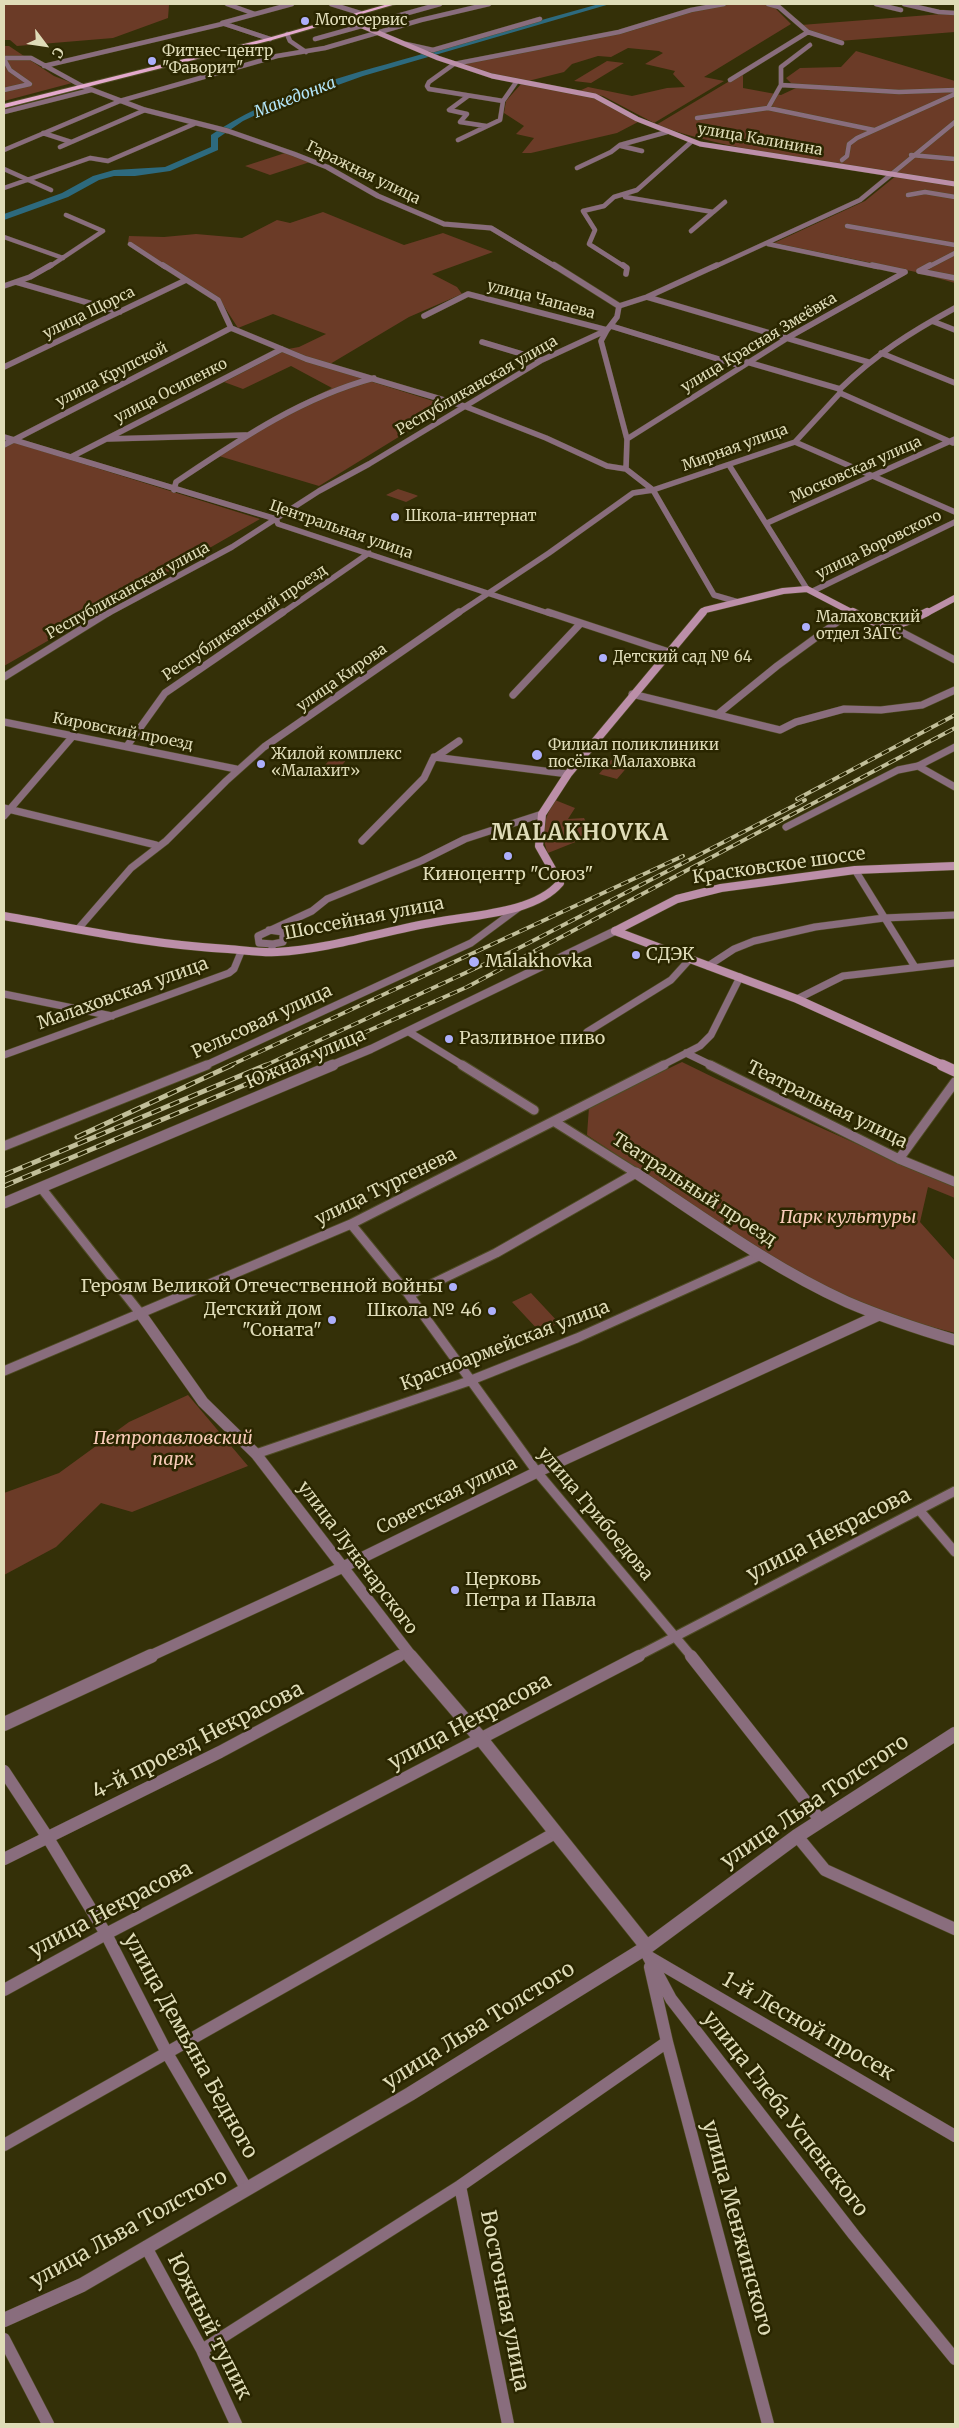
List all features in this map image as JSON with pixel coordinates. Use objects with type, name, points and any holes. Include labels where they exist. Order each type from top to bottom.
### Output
[{"type":"main road","points":[[4,106],[270,39],[393,4]]},
{"type":"main road","name":"улица Калинина","points":[[343,18],[427,54],[492,76],[594,96],[637,119],[691,142],[955,184]]},
{"type":"main road","points":[[542,814],[568,774],[632,694],[705,610],[783,591],[810,590],[851,612],[890,626],[910,621],[955,598]]},
{"type":"main road","name":"Шоссейная улица","points":[[4,916],[176,946],[241,952],[334,944],[523,905],[554,890],[560,883],[539,846],[542,814]]},
{"type":"main road","name":"Красковское шоссе","points":[[615,931],[672,902],[697,893],[855,870],[955,866]]},
{"type":"main road","points":[[615,931],[797,999],[954,1069]]},
{"type":"street","points":[[227,4],[255,14]]},
{"type":"street","points":[[44,66],[292,4]]},
{"type":"street","points":[[331,4],[360,13]]},
{"type":"street","points":[[315,39],[345,32],[348,28],[408,10],[440,4]]},
{"type":"street","points":[[4,150],[120,101],[277,56],[306,52],[381,33],[421,20],[489,4]]},
{"type":"street","points":[[503,101],[429,89],[427,86],[429,82],[454,64],[619,32],[691,10],[724,4]]},
{"type":"street","points":[[768,4],[779,7],[808,32],[842,43]]},
{"type":"street","points":[[876,4],[901,10]]},
{"type":"street","points":[[904,4],[938,12],[955,13]]},
{"type":"street","points":[[406,44],[433,50],[540,19]]},
{"type":"street","points":[[222,23],[270,39]]},
{"type":"street","points":[[730,80],[808,32]]},
{"type":"street","points":[[287,34],[290,40],[306,52]]},
{"type":"street","points":[[768,108],[781,85],[782,67],[810,45]]},
{"type":"street","points":[[4,90],[30,84],[10,70],[4,58],[31,58],[82,86]]},
{"type":"street","points":[[458,140],[471,132],[491,126],[501,118],[503,101],[517,81]]},
{"type":"street","points":[[781,85],[899,92],[955,92]]},
{"type":"street","name":"Гаражная улица","points":[[82,86],[145,110],[194,124],[226,130],[317,163],[378,196],[445,224],[490,228],[591,287],[619,306]]},
{"type":"street","points":[[4,112],[91,90]]},
{"type":"street","points":[[842,160],[847,156],[849,144],[874,130],[955,92]]},
{"type":"street","points":[[468,96],[448,110],[467,114],[460,122],[491,126]]},
{"type":"street","points":[[698,118],[768,108],[874,130]]},
{"type":"street","points":[[60,147],[145,110]]},
{"type":"street","points":[[626,469],[627,439],[601,341],[617,317],[619,306],[647,297],[768,244],[860,200],[892,174],[928,140],[955,122]]},
{"type":"street","points":[[4,188],[90,158],[108,161],[194,124]]},
{"type":"street","points":[[577,168],[620,145],[667,132]]},
{"type":"street","points":[[43,133],[71,142]]},
{"type":"street","points":[[626,274],[628,268],[589,244],[595,230],[583,211],[604,206],[617,196],[638,190],[691,142]]},
{"type":"street","points":[[620,145],[642,151]]},
{"type":"street","points":[[911,155],[955,159]]},
{"type":"street","points":[[4,169],[51,190]]},
{"type":"street","points":[[908,195],[917,191],[924,191],[955,197]]},
{"type":"street","points":[[617,196],[713,212]]},
{"type":"street","points":[[691,231],[725,202]]},
{"type":"street","points":[[4,286],[15,283],[64,258],[103,231],[66,216]]},
{"type":"street","points":[[848,226],[955,245]]},
{"type":"street","points":[[4,237],[64,258]]},
{"type":"street","points":[[130,244],[218,300],[231,328],[306,359],[322,362],[464,406],[546,438],[607,466],[626,469],[654,490],[707,585],[716,597],[738,602]]},
{"type":"street","name":"улица Красная Змеёвка","points":[[627,439],[747,362],[906,272],[768,244]]},
{"type":"street","points":[[955,253],[919,271],[955,278]]},
{"type":"street","name":"улица Щорса","points":[[4,367],[186,280]]},
{"type":"street","points":[[4,281],[120,312]]},
{"type":"street","name":"улица Чапаева","points":[[424,316],[468,294],[609,328],[741,366]]},
{"type":"street","points":[[647,297],[789,337],[868,362]]},
{"type":"street","name":"Мирная улица","points":[[654,490],[795,442],[868,362],[907,334],[955,308]]},
{"type":"street","points":[[932,321],[955,330]]},
{"type":"street","name":"улица Крупской","points":[[4,445],[231,328]]},
{"type":"street","name":"Республиканская улица","points":[[4,677],[108,613],[232,547],[542,360],[609,328]]},
{"type":"street","points":[[482,342],[542,360]]},
{"type":"street","name":"улица Осипенко","points":[[71,457],[282,348]]},
{"type":"street","points":[[881,353],[955,383]]},
{"type":"street","points":[[747,362],[840,391],[953,442]]},
{"type":"street","points":[[174,490],[176,482],[247,435],[304,405],[353,383],[375,378]]},
{"type":"street","points":[[104,439],[247,435]]},
{"type":"street","name":"Центральная улица","points":[[4,437],[174,490],[276,519],[278,524],[669,652]]},
{"type":"street","points":[[795,442],[955,512]]},
{"type":"street","name":"Московская улица","points":[[766,523],[873,475],[953,442]]},
{"type":"street","points":[[729,465],[810,590]]},
{"type":"street","name":"улица Кирова","points":[[78,929],[118,883],[156,845],[166,841],[222,787],[236,769],[488,592],[549,553],[632,493],[654,490]]},
{"type":"street","name":"улица Воровского","points":[[810,590],[955,522]]},
{"type":"street","name":"Республиканский проезд","points":[[127,746],[165,693],[369,553]]},
{"type":"street","points":[[705,610],[714,604],[716,597]]},
{"type":"street","points":[[718,714],[777,666],[851,612]]},
{"type":"street","points":[[513,696],[580,624]]},
{"type":"street","points":[[890,626],[955,660]]},
{"type":"street","points":[[632,694],[780,730],[796,722],[844,709],[881,710],[922,705],[955,690]]},
{"type":"street","name":"Кировский проезд","points":[[4,722],[236,769]]},
{"type":"street","points":[[4,816],[7,809],[73,736]]},
{"type":"street","points":[[362,841],[424,778],[427,764],[434,757],[459,741]]},
{"type":"street","points":[[786,827],[898,770],[918,766],[955,747]]},
{"type":"street","points":[[434,757],[568,774]]},
{"type":"street","points":[[918,766],[955,787]]},
{"type":"street","points":[[7,809],[156,845]]},
{"type":"street","points":[[266,931],[283,932],[283,942],[272,948],[257,940],[258,936],[266,931],[316,909],[327,899],[421,861],[434,852],[469,837],[542,814]]},
{"type":"street","points":[[855,870],[915,967]]},
{"type":"street","name":"Рельсовая улица","points":[[4,1146],[179,1078],[316,1015],[471,943],[523,905]]},
{"type":"street","points":[[708,966],[734,948],[754,941],[815,927],[884,918],[955,915]]},
{"type":"street","name":"Южная улица","points":[[4,1204],[408,1032],[580,946],[615,931]]},
{"type":"street","name":"Малаховская улица","points":[[4,1055],[229,973],[234,969],[241,952]]},
{"type":"street","points":[[586,1032],[671,980],[690,959]]},
{"type":"street","points":[[797,999],[843,976],[955,963]]},
{"type":"street","name":"улица Тургенева","points":[[4,1371],[351,1224],[555,1122],[700,1046],[711,1035],[740,977]]},
{"type":"street","points":[[4,994],[112,1016]]},
{"type":"street","points":[[408,1032],[534,1110]]},
{"type":"street","name":"Театральная улица","points":[[686,1053],[900,1159],[955,1182]]},
{"type":"street","points":[[900,1159],[955,1082]]},
{"type":"street","name":"Театральный проезд","points":[[555,1122],[761,1255],[815,1285],[879,1315],[955,1340]]},
{"type":"street","points":[[409,1294],[449,1277],[544,1228],[636,1173]]},
{"type":"street","name":"улица Луначарского","points":[[42,1189],[140,1313],[204,1402],[256,1454],[341,1568],[407,1652],[481,1739],[647,1952]]},
{"type":"street","name":"улица Грибоедова","points":[[351,1224],[409,1294],[469,1381],[537,1472],[675,1636],[821,1821]]},
{"type":"street","name":"Красноармейская улица","points":[[256,1454],[469,1381],[577,1338],[761,1255]]},
{"type":"street","name":"Советская улица","points":[[4,1724],[341,1568],[537,1472],[879,1315]]},
{"type":"street","name":"улица Некрасова","points":[[4,1990],[106,1934],[675,1636],[920,1511],[955,1491]]},
{"type":"street","points":[[920,1511],[955,1552]]},
{"type":"street","name":"4-й проезд Некрасова","points":[[4,1859],[220,1752],[407,1652]]},
{"type":"street","name":"улица Льва Толстого","points":[[4,2320],[82,2285],[410,2094],[647,1952],[797,1836],[955,1734]]},
{"type":"street","name":"улица Демьяна Бедного","points":[[4,1771],[48,1838],[106,1934],[167,2054],[246,2188]]},
{"type":"street","points":[[4,2146],[555,1833]]},
{"type":"street","points":[[797,1836],[825,1870],[955,1929]]},
{"type":"street","points":[[202,2350],[460,2186],[667,2042],[647,1952]]},
{"type":"street","name":"1-й Лесной просек","points":[[647,1952],[955,2136]]},
{"type":"street","name":"улица Глеба Успенского","points":[[647,1952],[671,1999],[854,2235],[955,2359]]},
{"type":"street","name":"улица Менжинского","points":[[667,2042],[768,2424]]},
{"type":"street","name":"Восточная улица","points":[[460,2186],[508,2424]]},
{"type":"street","name":"Южный тупик","points":[[146,2247],[202,2350],[236,2424]]},
{"type":"street","points":[[4,2339],[48,2424]]},
{"type":"green space","points":[[4,4],[174,4],[169,5],[168,18],[113,38],[17,46],[10,40],[4,40]]},
{"type":"green space","points":[[731,4],[763,4],[774,7],[791,24],[704,77],[724,81],[654,123],[603,96],[579,91],[588,87],[632,96],[667,88],[685,87],[673,74],[675,71],[645,64],[663,53],[659,51],[628,48],[611,57],[598,56],[572,64],[564,72],[528,81],[485,72],[463,64],[627,32],[692,12]]},
{"type":"green space","points":[[955,13],[955,32],[839,41],[816,35],[801,25]]},
{"type":"green space","points":[[4,46],[9,46],[54,76],[72,83],[4,101]]},
{"type":"green space","points":[[856,51],[955,81],[955,283],[916,272],[774,243],[865,201],[897,175],[897,172],[745,149],[656,125],[743,73],[743,88],[781,95],[796,88],[786,78],[800,68],[841,67]]},
{"type":"green space","points":[[607,61],[624,63],[591,83],[574,81]]},
{"type":"green space","points":[[521,84],[591,96],[638,122],[617,133],[531,153],[522,153],[534,138],[516,134],[524,126],[504,113],[506,101]]},
{"type":"green space","points":[[285,153],[310,162],[270,175],[245,166]]},
{"type":"green space","points":[[323,212],[404,245],[443,233],[493,252],[432,274],[457,287],[462,294],[409,317],[325,367],[449,406],[319,486],[219,456],[272,418],[332,388],[291,366],[243,389],[224,382],[288,349],[299,347],[326,334],[273,314],[238,328],[220,300],[128,242],[129,236],[164,237],[196,234],[242,238],[277,220],[290,223]]},
{"type":"green space","points":[[13,442],[260,519],[4,666],[4,447]]},
{"type":"green space","points":[[398,489],[418,496],[406,502],[386,495]]},
{"type":"green space","points":[[332,757],[346,760],[335,775],[320,771]]},
{"type":"green space","points":[[611,760],[629,765],[617,779],[599,774]]},
{"type":"green space","points":[[555,800],[575,808],[568,819],[584,818],[593,835],[548,853],[544,839],[544,826]]},
{"type":"green space","name":"Парк культуры","points":[[682,1062],[817,1126],[955,1185],[955,1198],[928,1187],[920,1222],[955,1261],[955,1333],[898,1318],[832,1291],[760,1250],[587,1135],[589,1107]]},
{"type":"green space","points":[[531,1293],[559,1323],[540,1332],[512,1302]]},
{"type":"green space","name":"Петропавловский парк","points":[[188,1395],[248,1466],[132,1512],[101,1503],[56,1547],[4,1575],[4,1493],[59,1473],[129,1422]]},
{"type":"waterway","name":"Македонка","points":[[4,217],[65,195],[96,178],[114,173],[135,173],[167,169],[215,148],[214,137],[240,119],[257,111],[360,74],[606,4]]},
{"type":"railway","points":[[797,799],[955,715]]},
{"type":"railway","points":[[289,1066],[467,987],[955,728]]},
{"type":"railway","points":[[264,1066],[515,950],[805,800]]},
{"type":"railway","points":[[229,1066],[683,856]]},
{"type":"railway","points":[[77,1137],[232,1065]]},
{"type":"railway","points":[[4,1175],[266,1065]]},
{"type":"railway","points":[[4,1186],[292,1065]]},
{"type":"place","name":"Мотосервис","points":[[305,21]]},
{"type":"place","name":"Фитнес-центр \"Фаворит\"","points":[[152,61]]},
{"type":"place","name":"Школа-интернат","points":[[395,517]]},
{"type":"place","name":"Малаховский отдел ЗАГС","points":[[806,627]]},
{"type":"place","name":"Детский сад № 64","points":[[603,658]]},
{"type":"place","name":"Филиал поликлиники посёлка Малаховка","points":[[537,755]]},
{"type":"place","name":"Жилой комплекс «Малахит»","points":[[261,764]]},
{"type":"place","name":"Киноцентр \"Союз\"","points":[[508,856]]},
{"type":"place","name":"СДЭК","points":[[636,955]]},
{"type":"place","name":"Malakhovka","points":[[474,962]]},
{"type":"place","name":"Разливное пиво","points":[[449,1039]]},
{"type":"place","name":"Героям Великой Отечественной войны","points":[[453,1287]]},
{"type":"place","name":"Школа № 46","points":[[492,1311]]},
{"type":"place","name":"Детский дом \"Соната\"","points":[[332,1320]]},
{"type":"place","name":"Церковь Петра и Павла","points":[[455,1590]]},
{"type":"district","name":"MALAKHOVKA","points":[[580,834]]}]
